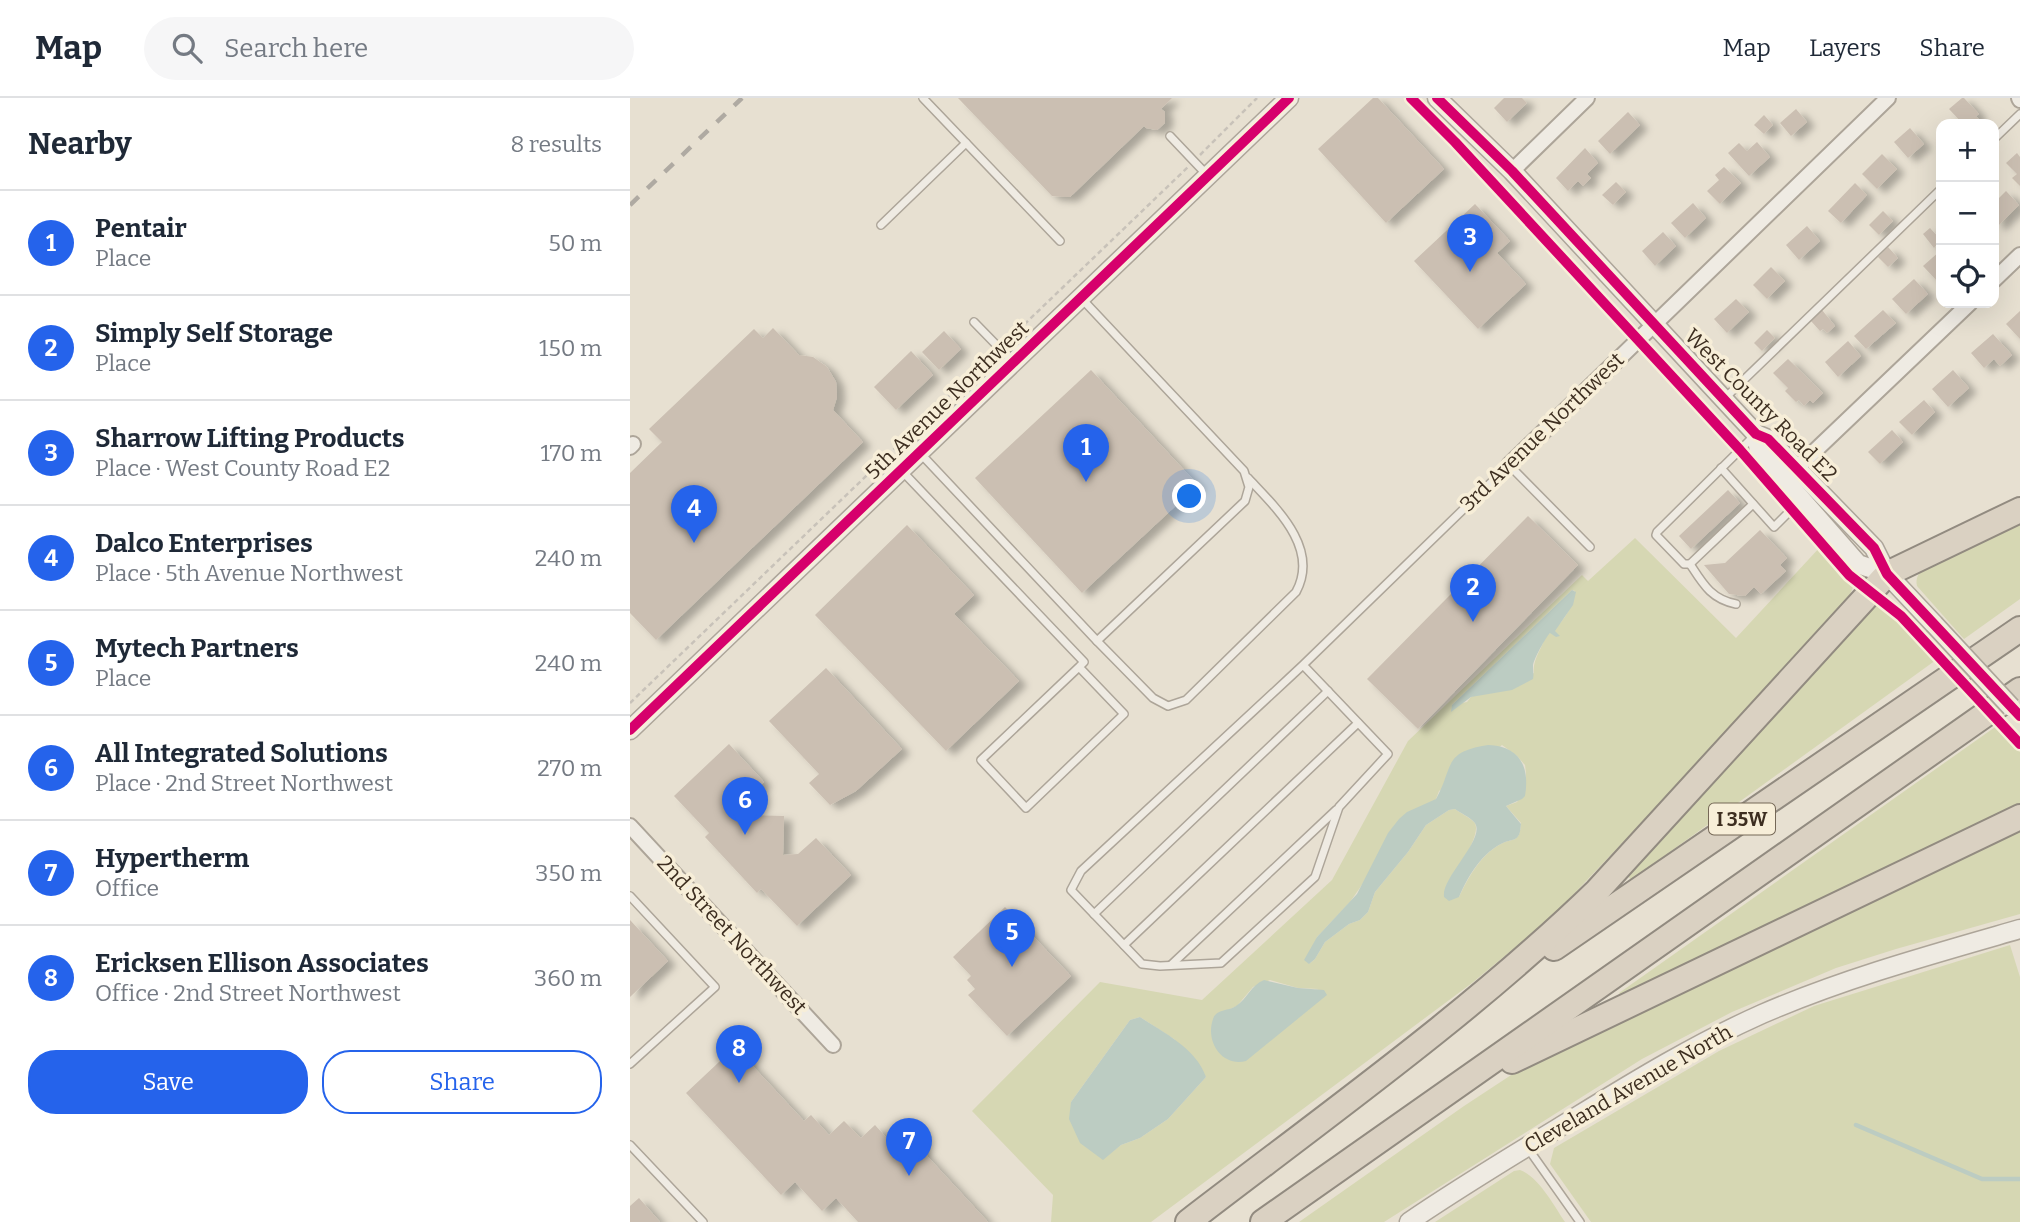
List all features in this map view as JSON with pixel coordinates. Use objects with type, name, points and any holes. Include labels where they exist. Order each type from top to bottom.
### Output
[{"type":"highway","points":[[1464,1010],[1550,937],[1597,891],[1887,574],[2020,510]]},
{"type":"highway","name":"I 35W","points":[[1188,1222],[1464,1010],[2020,629]]},
{"type":"highway","name":"I 35W","points":[[1263,1222],[2020,690]]},
{"type":"highway","points":[[1448,1092],[2020,817]]},
{"type":"street","name":"5th Avenue Northwest","points":[[631,727],[1289,98]]},
{"type":"street","name":"West County Road E2","points":[[1437,98],[1512,171],[1756,434],[1768,439],[1798,467],[1874,548],[1887,574],[2020,716]]},
{"type":"street","points":[[1512,171],[1587,98]]},
{"type":"street","name":"3rd Avenue Northwest","points":[[1509,465],[1888,98]]},
{"type":"street","points":[[1999,275],[2020,255]]},
{"type":"street","points":[[1798,467],[1965,308]]},
{"type":"street","name":"West County Road E2","points":[[1756,434],[1759,452],[1858,564],[1887,574]]},
{"type":"street","name":"2nd Street Northwest","points":[[630,826],[833,1045]]},
{"type":"street","name":"Cleveland Avenue North","points":[[1409,1222],[1526,1147],[1672,1059],[1762,1014],[1886,968],[2020,929]]},
{"type":"lane","points":[[923,98],[1060,241]]},
{"type":"lane","points":[[1999,134],[2020,114]]},
{"type":"lane","points":[[1170,136],[1209,176]]},
{"type":"lane","points":[[881,225],[966,143]]},
{"type":"lane","points":[[1724,399],[1936,194]]},
{"type":"lane","points":[[920,453],[1153,698],[1168,706],[1186,700],[1296,592],[1303,579],[1304,560],[1287,520],[1081,298]]},
{"type":"lane","points":[[974,322],[1014,362]]},
{"type":"lane","points":[[1753,504],[1690,564],[1684,564],[1656,535],[1657,531],[1756,434]]},
{"type":"lane","points":[[1509,465],[1590,547]]},
{"type":"lane","name":"3rd Avenue Northwest","points":[[1094,914],[1071,890],[1081,871],[1303,665],[1509,465]]},
{"type":"lane","points":[[1721,468],[1774,527],[1802,499]]},
{"type":"lane","points":[[902,470],[1084,662],[981,760],[1026,808],[1124,715],[1079,667]]},
{"type":"lane","points":[[1097,641],[1245,501],[1248,478]]},
{"type":"lane","points":[[1690,564],[1720,601],[1736,604]]},
{"type":"lane","points":[[1170,966],[1339,807],[1388,754],[1303,665]]},
{"type":"lane","points":[[1328,691],[1094,914],[1142,964],[1170,966],[1221,963],[1315,877],[1339,807]]},
{"type":"lane","points":[[1124,945],[1358,723]]},
{"type":"lane","points":[[630,895],[715,987],[630,1064]]},
{"type":"lane","points":[[630,1145],[703,1222]]},
{"type":"lane","points":[[1526,1147],[1580,1222]]},
{"type":"lane","points":[[630,1161],[638,1154]]},
{"type":"path","points":[[630,703],[1257,98]]},
{"type":"green space","points":[[2020,519],[2020,599],[1964,639],[1917,586],[1918,576],[1924,567]]},
{"type":"green space","points":[[1635,538],[1736,638],[1821,546],[1838,564],[1853,587],[1845,608],[1552,917],[1472,983],[1151,1222],[1051,1222],[1053,1195],[972,1111],[1100,982],[1202,1000],[1332,880],[1408,741],[1582,575],[1588,581]],"holes":[[[1572,590],[1575,591],[1565,617],[1545,637],[1536,659],[1534,673],[1471,697],[1467,702],[1452,705]],[[1502,745],[1525,765],[1526,788],[1517,802],[1506,806],[1521,823],[1518,836],[1497,846],[1483,858],[1459,897],[1446,886],[1467,854],[1476,827],[1472,820],[1455,809],[1449,810],[1426,825],[1375,892],[1368,912],[1325,942],[1309,964],[1317,937],[1350,902],[1366,879],[1436,799],[1439,791]],[[1270,980],[1298,988],[1319,989],[1230,1009],[1237,1006],[1253,987]],[[1140,1017],[1174,1039],[1206,1077],[1168,1119],[1140,1138],[1121,1145],[1103,1159],[1071,1102],[1130,1020]]]},
{"type":"green space","points":[[1878,602],[1885,611],[1896,617],[1936,660],[1631,880],[1623,869]]},
{"type":"green space","points":[[1998,725],[2020,748],[2020,806],[1623,998],[1619,993]]},
{"type":"green space","points":[[2020,827],[2020,914],[1836,968],[1732,1012],[1642,1059],[1384,1222],[1299,1222],[1540,1056]]},
{"type":"green space","points":[[2010,945],[2020,977],[2020,1222],[1591,1222],[1550,1164],[1554,1148],[1719,1051],[1814,1006]]},
{"type":"green space","points":[[1520,1170],[1540,1185],[1565,1222],[1435,1222],[1514,1171]]},
{"type":"shaded area","points":[[1572,590],[1576,592],[1573,605],[1555,631],[1560,636],[1556,637],[1550,633],[1546,639],[1534,663],[1533,679],[1512,690],[1471,697],[1451,712],[1452,705]]},
{"type":"shaded area","points":[[1488,745],[1508,749],[1524,767],[1525,796],[1506,806],[1521,824],[1518,836],[1489,852],[1471,873],[1459,897],[1449,901],[1444,897],[1445,889],[1470,847],[1477,829],[1470,818],[1455,809],[1449,810],[1426,825],[1375,892],[1368,912],[1325,942],[1309,964],[1304,960],[1317,937],[1357,894],[1388,833],[1399,819],[1407,812],[1436,799],[1456,757],[1473,748]]},
{"type":"shaded area","points":[[1264,980],[1298,988],[1324,990],[1327,995],[1246,1061],[1230,1060],[1218,1051],[1214,1044],[1211,1036],[1213,1019],[1217,1013],[1240,1003]]},
{"type":"shaded area","points":[[1140,1017],[1187,1049],[1206,1077],[1168,1119],[1140,1138],[1121,1145],[1103,1160],[1080,1143],[1069,1119],[1071,1102],[1130,1020]]},
{"type":"building","points":[[958,98],[1172,98],[1161,109],[1165,112],[1165,123],[1157,130],[1144,126],[1070,197],[1066,197],[1052,196]]},
{"type":"building","points":[[1373,98],[1378,98],[1444,169],[1386,223],[1318,149]]},
{"type":"building","points":[[1504,98],[1522,98],[1527,103],[1507,122],[1494,108]]},
{"type":"building","points":[[1964,98],[1979,114],[1976,116],[1979,119],[1958,119],[1949,109]]},
{"type":"building","points":[[1796,109],[1807,122],[1791,136],[1780,123]]},
{"type":"building","points":[[1628,112],[1640,125],[1610,154],[1598,141]]},
{"type":"building","points":[[1764,115],[1773,125],[1764,134],[1754,125]]},
{"type":"building","points":[[1910,128],[1924,144],[1908,158],[1894,142]]},
{"type":"building","points":[[1757,142],[1770,157],[1749,176],[1728,153],[1739,143],[1747,151]]},
{"type":"building","points":[[1585,148],[1598,163],[1587,174],[1591,178],[1583,186],[1578,181],[1568,191],[1556,178]]},
{"type":"building","points":[[2017,153],[2020,157],[2020,186],[2012,178],[2017,174],[2006,163]]},
{"type":"building","points":[[1882,154],[1897,169],[1877,189],[1862,174]]},
{"type":"building","points":[[1724,167],[1741,183],[1720,204],[1707,191],[1719,180],[1715,175]]},
{"type":"building","points":[[1616,182],[1626,192],[1613,205],[1602,195]]},
{"type":"building","points":[[1855,183],[1867,195],[1841,223],[1828,211]]},
{"type":"building","points":[[2006,191],[2019,205],[1999,225],[1999,198]]},
{"type":"building","points":[[1693,203],[1706,218],[1685,238],[1671,223]]},
{"type":"building","points":[[1475,204],[1510,241],[1497,253],[1526,284],[1478,329],[1414,261]]},
{"type":"building","points":[[1883,211],[1893,221],[1879,235],[1869,225]]},
{"type":"building","points":[[1807,226],[1820,241],[1799,260],[1786,245]]},
{"type":"building","points":[[1930,228],[1936,235],[1934,248],[1923,234]]},
{"type":"building","points":[[1663,232],[1676,246],[1655,266],[1642,251]]},
{"type":"building","points":[[1888,247],[1898,258],[1888,267],[1878,257]]},
{"type":"building","points":[[1936,255],[1936,280],[1923,266]]},
{"type":"building","points":[[1771,267],[1785,281],[1767,299],[1753,285]]},
{"type":"building","points":[[1914,279],[1928,294],[1906,314],[1892,299]]},
{"type":"building","points":[[1736,299],[1749,312],[1727,333],[1714,319]]},
{"type":"building","points":[[1822,310],[1835,326],[1827,333],[1823,329],[1820,331],[1811,321]]},
{"type":"building","points":[[1883,310],[1896,323],[1866,349],[1854,336]]},
{"type":"building","points":[[2020,311],[2020,339],[2006,324]]},
{"type":"building","points":[[773,328],[799,355],[813,357],[827,367],[836,382],[837,397],[833,410],[863,442],[656,640],[630,613],[630,473],[662,442],[649,429],[754,329],[763,338]]},
{"type":"building","points":[[1767,330],[1775,338],[1762,351],[1754,343]]},
{"type":"building","points":[[944,331],[961,349],[939,370],[922,352]]},
{"type":"building","points":[[1993,334],[2012,355],[2000,366],[1994,359],[1984,368],[1971,353]]},
{"type":"building","points":[[1848,341],[1861,356],[1838,377],[1825,362]]},
{"type":"building","points":[[911,351],[933,375],[896,410],[874,387]]},
{"type":"building","points":[[1788,359],[1823,393],[1813,403],[1810,400],[1804,406],[1799,400],[1796,402],[1785,391],[1788,388],[1773,373]]},
{"type":"building","points":[[1091,370],[1198,485],[1082,593],[975,478]]},
{"type":"building","points":[[1953,370],[1969,388],[1948,407],[1932,389]]},
{"type":"building","points":[[1924,400],[1935,412],[1912,435],[1899,422]]},
{"type":"building","points":[[1892,430],[1903,442],[1880,464],[1868,452]]},
{"type":"building","points":[[1728,490],[1740,503],[1691,549],[1679,536]]},
{"type":"building","points":[[1528,516],[1578,565],[1418,729],[1367,679]]},
{"type":"building","points":[[907,525],[974,595],[954,614],[1019,681],[946,751],[815,615]]},
{"type":"building","points":[[1760,530],[1787,558],[1780,565],[1786,571],[1761,594],[1754,587],[1745,596],[1729,594],[1704,565],[1725,563]]},
{"type":"building","points":[[826,668],[902,749],[856,791],[830,805],[809,783],[819,774],[769,721]]},
{"type":"building","points":[[729,744],[764,782],[745,799],[745,815],[784,816],[783,855],[798,854],[816,838],[851,875],[797,926],[761,889],[757,893],[705,837],[709,833],[674,796]]},
{"type":"building","points":[[1005,907],[1071,976],[1007,1036],[968,995],[975,989],[967,980],[971,976],[953,957]]},
{"type":"building","points":[[630,920],[668,961],[630,997]]},
{"type":"building","points":[[735,1047],[804,1121],[811,1115],[829,1135],[844,1121],[861,1138],[875,1125],[892,1144],[905,1132],[988,1222],[858,1222],[836,1198],[822,1211],[795,1182],[781,1195],[686,1093]]},
{"type":"building","points":[[639,1198],[660,1222],[630,1222],[630,1206]]},
{"type":"waterway","points":[[1856,1125],[1982,1179],[2020,1179]]},
{"type":"railway","points":[[630,205],[742,98]]},
{"type":"cycle path","points":[[630,730],[1289,98]]},
{"type":"cycle path","points":[[1411,98],[1455,142],[1740,450],[1849,575],[1901,616],[2020,744]]},
{"type":"cycle path","points":[[1437,98],[1512,171],[1756,434],[1768,439],[1874,548],[1887,574],[2020,716]]},
{"type":"place","name":"Sharrow Lifting Products","points":[[1470,272]]},
{"type":"place","name":"Pentair","points":[[1086,482]]},
{"type":"place","name":"Dalco Enterprises","points":[[694,543]]},
{"type":"place","name":"Simply Self Storage","points":[[1473,622]]},
{"type":"place","name":"All Integrated Solutions","points":[[745,835]]},
{"type":"place","name":"Mytech Partners","points":[[1012,967]]},
{"type":"place","name":"Ericksen Ellison Associates","points":[[739,1083]]},
{"type":"place","name":"Hypertherm","points":[[909,1176]]}]
